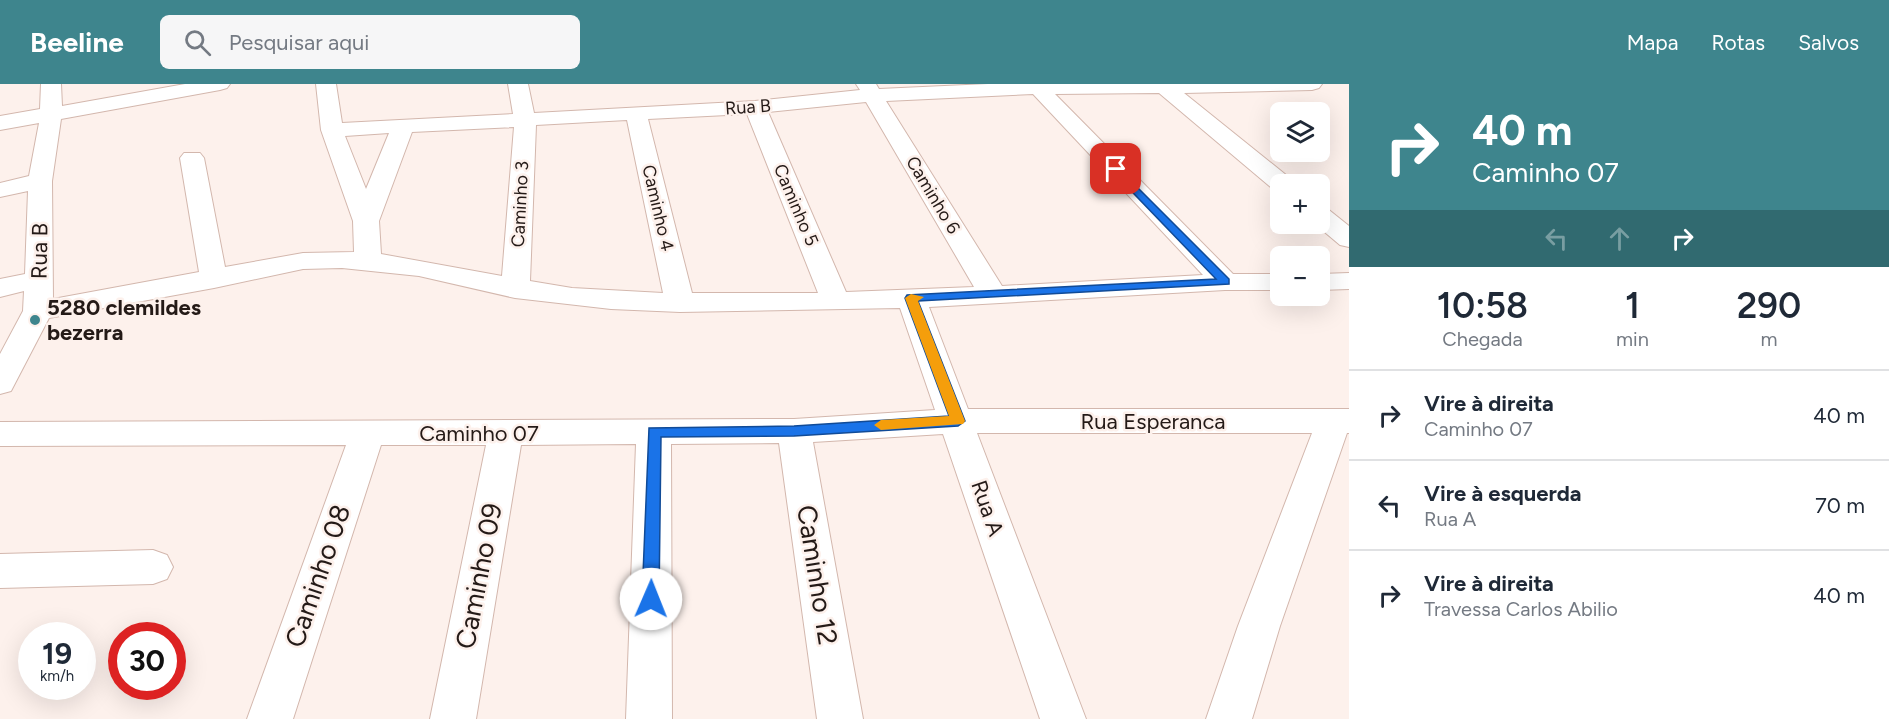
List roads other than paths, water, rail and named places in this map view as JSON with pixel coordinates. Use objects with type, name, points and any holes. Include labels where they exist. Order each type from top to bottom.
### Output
[{"type":"street","name":"Rua B","points":[[0,383],[38,311],[40,181],[51,114],[51,84]]},
{"type":"street","points":[[0,123],[51,114],[149,90],[220,84]]},
{"type":"street","points":[[326,84],[332,130],[366,221],[369,259]]},
{"type":"street","name":"Caminho 3","points":[[515,289],[525,120],[518,84]]},
{"type":"street","name":"Rua B","points":[[332,130],[636,113],[695,101],[755,107],[870,90],[1036,86],[1232,87],[1311,84]]},
{"type":"street","points":[[1036,86],[1225,282]]},
{"type":"street","points":[[1162,86],[1270,174]]},
{"type":"street","name":"Caminho 6","points":[[870,90],[993,295]]},
{"type":"street","name":"Caminho 5","points":[[755,107],[836,302]]},
{"type":"street","name":"Caminho 4","points":[[636,113],[680,303]]},
{"type":"street","points":[[366,221],[403,126]]},
{"type":"street","points":[[192,158],[214,279]]},
{"type":"street","points":[[0,190],[40,181]]},
{"type":"street","points":[[1330,223],[1349,238]]},
{"type":"street","points":[[38,311],[303,261],[338,257],[369,259],[515,289],[608,300],[680,303],[836,302],[1225,282],[1270,282]]},
{"type":"street","points":[[0,288],[39,279]]},
{"type":"street","points":[[1330,282],[1349,281]]},
{"type":"street","name":"Rua A","points":[[911,298],[958,421],[1063,719]]},
{"type":"street","name":"Rua Esperanca","points":[[958,421],[1341,421]]},
{"type":"street","name":"Caminho 07","points":[[0,434],[794,431],[958,421]]},
{"type":"street","points":[[1229,719],[1259,626],[1341,421]]},
{"type":"street","name":"Caminho 12","points":[[794,431],[840,719]]},
{"type":"street","points":[[649,719],[654,432]]},
{"type":"street","name":"Caminho 09","points":[[453,719],[506,433]]},
{"type":"street","name":"Caminho 08","points":[[270,719],[367,434]]},
{"type":"street","points":[[0,571],[153,567]]},
{"type":"place","name":"5280 clemildes bezerra","points":[[35,320]]}]
